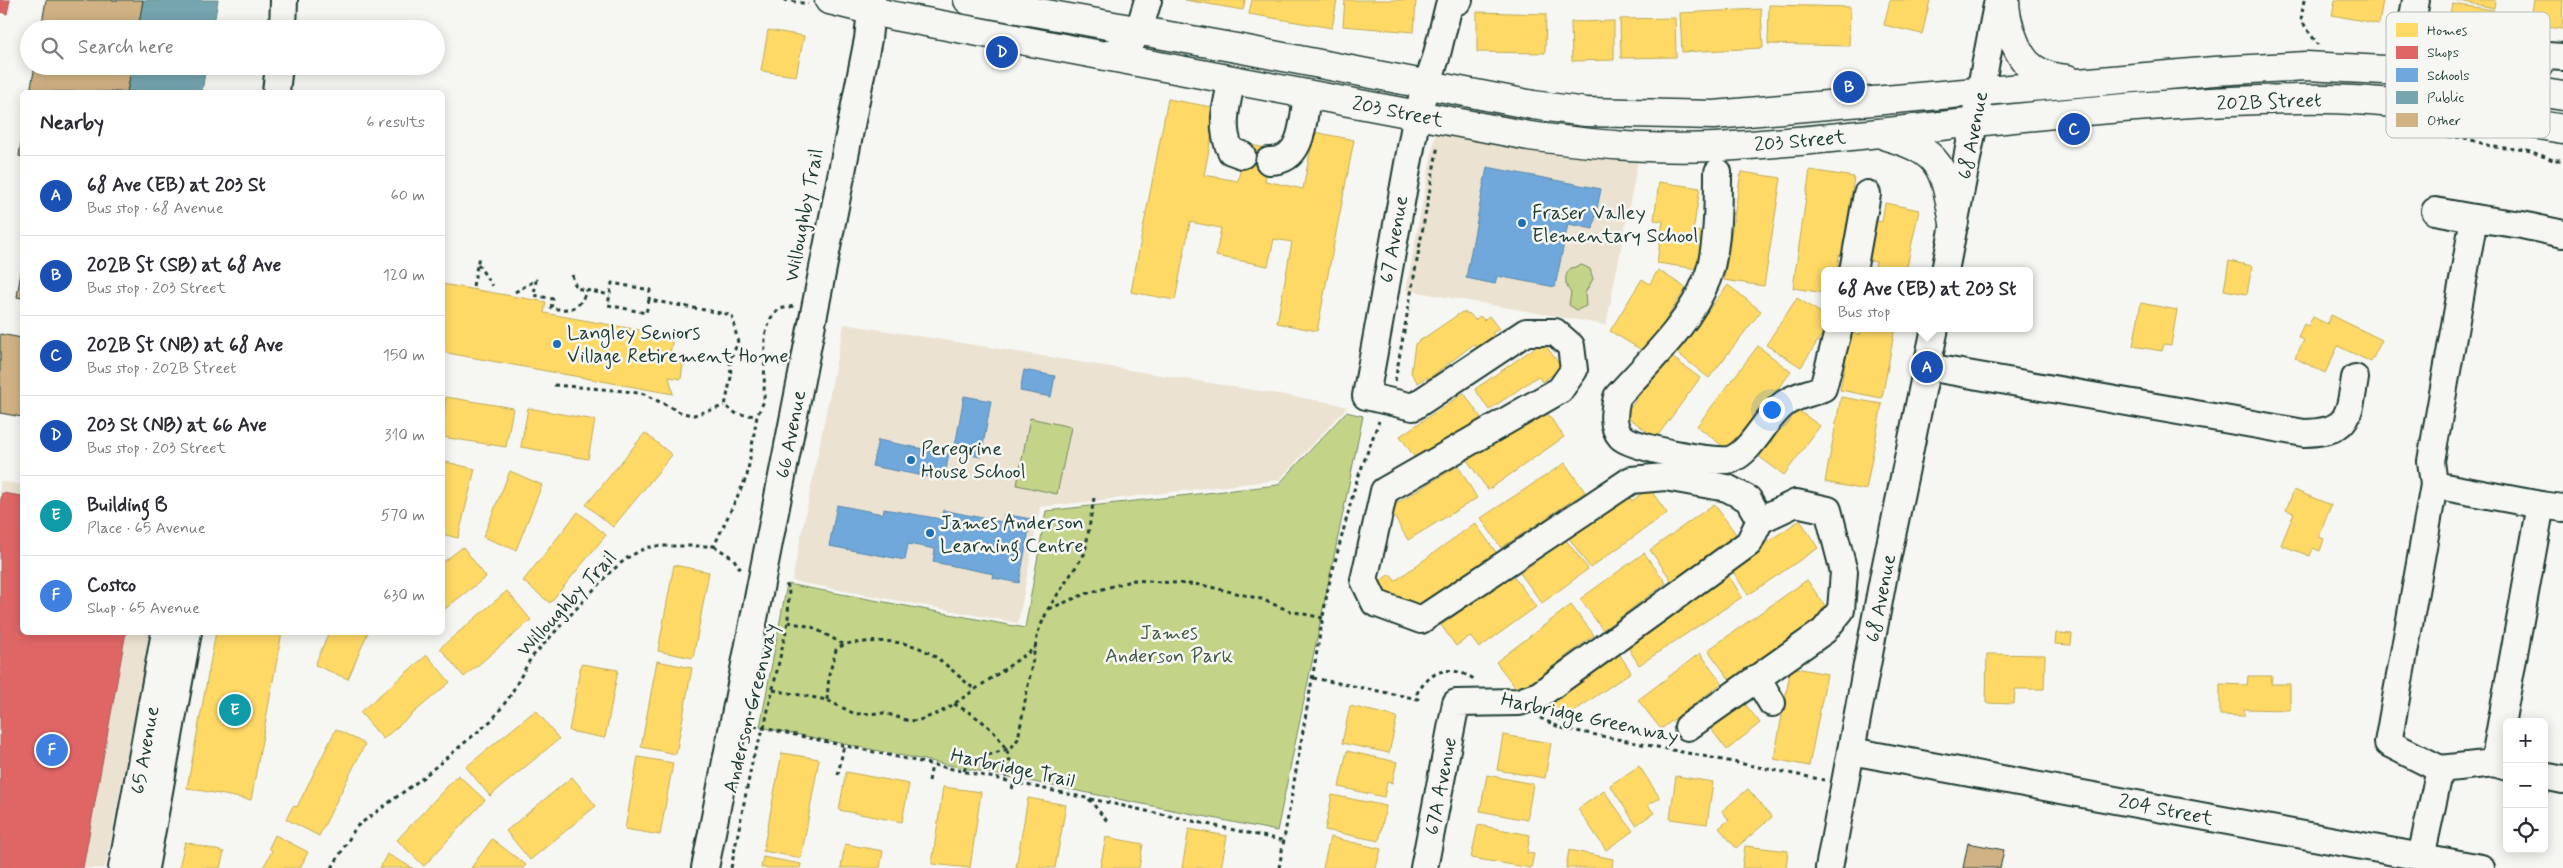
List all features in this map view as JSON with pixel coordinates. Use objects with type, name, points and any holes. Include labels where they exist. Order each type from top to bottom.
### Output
[{"type":"main road","name":"203 Street","points":[[829,0],[871,5],[1105,56],[1529,136],[1584,144],[1639,147],[1714,147],[1879,134],[1974,123]]},
{"type":"main road","name":"203 Street","points":[[968,0],[1426,83],[1534,105],[1586,112],[1714,115],[1981,91]]},
{"type":"main road","points":[[2005,0],[2011,34],[2032,68],[2055,78],[2093,81]]},
{"type":"main road","name":"202B Street","points":[[1981,91],[2257,68],[2306,66],[2386,70]]},
{"type":"main road","name":"202B Street","points":[[2550,94],[2563,96]]},
{"type":"main road","name":"202B Street","points":[[1974,123],[2259,100],[2302,99],[2386,102]]},
{"type":"main road","name":"202B Street","points":[[2550,127],[2563,129]]},
{"type":"main road","points":[[1879,134],[1920,148],[1934,158],[1946,180],[1954,223]]},
{"type":"street","points":[[283,20],[284,0]]},
{"type":"street","points":[[1105,56],[1131,43],[1138,30],[1148,0]]},
{"type":"street","name":"68 Avenue","points":[[1947,267],[1998,0]]},
{"type":"street","name":"67 Avenue","points":[[1451,2],[1436,58],[1417,114],[1366,396],[1413,407],[1526,332],[1555,332],[1571,346],[1574,370],[1560,390],[1384,491],[1364,580],[1375,603],[1420,620],[1630,480],[1665,477],[1728,488],[1748,499],[1760,520]]},
{"type":"street","name":"66 Avenue","points":[[706,868],[868,38],[871,5]]},
{"type":"street","points":[[276,90],[278,75]]},
{"type":"street","points":[[1232,80],[1225,117],[1226,142],[1231,151],[1242,155]]},
{"type":"street","points":[[1269,161],[1281,161],[1291,155],[1297,145],[1307,94]]},
{"type":"street","points":[[1718,172],[1717,224],[1707,278],[1683,322],[1617,397],[1613,413],[1616,427],[1622,438],[1634,446],[1714,461],[1731,460],[1741,453],[1783,404],[1795,397],[1811,394],[1823,388],[1837,332]]},
{"type":"street","points":[[1854,267],[1867,194]]},
{"type":"street","points":[[2435,211],[2522,225],[2563,234]]},
{"type":"street","points":[[2434,485],[2552,507],[2500,765],[2440,769],[2388,743],[2434,485],[2431,461],[2474,218]]},
{"type":"street","name":"68 Avenue","points":[[1829,868],[1884,574],[1933,332]]},
{"type":"street","points":[[1927,366],[2304,432],[2319,432],[2338,426],[2349,415],[2355,378]]},
{"type":"street","points":[[1485,704],[1519,702],[1540,695],[1749,543],[1760,520],[1796,503],[1828,510],[1844,572],[1841,610],[1824,631],[1688,727]]},
{"type":"street","points":[[1844,572],[1884,574]]},
{"type":"street","name":"65 Avenue","points":[[122,868],[165,635]]},
{"type":"street","name":"65 Avenue","points":[[145,868],[187,635]]},
{"type":"street","points":[[1757,678],[1772,702]]},
{"type":"street","name":"67A Avenue","points":[[1424,868],[1456,703],[1485,704]]},
{"type":"street","name":"204 Street","points":[[1851,751],[2481,868]]},
{"type":"street","points":[[2421,857],[2440,769]]},
{"type":"street","points":[[2548,777],[2563,780]]},
{"type":"path","points":[[2304,0],[2300,20],[2318,45]]},
{"type":"path","points":[[2466,138],[2494,147],[2527,150],[2552,160],[2563,160]]},
{"type":"path","points":[[473,286],[479,256]]},
{"type":"path","points":[[478,264],[492,286]]},
{"type":"path","points":[[572,275],[576,288],[610,295]]},
{"type":"path","points":[[515,292],[536,280],[534,295],[552,298],[551,308],[565,310],[575,308],[583,301],[586,290]]},
{"type":"path","points":[[612,283],[650,290],[649,300],[646,313],[608,306],[612,283]]},
{"type":"path","points":[[649,300],[732,315],[738,343],[730,359],[731,377],[724,406]]},
{"type":"path","name":"Willoughby Trail","points":[[332,868],[356,827],[421,779],[493,719],[510,696],[531,658],[608,574],[627,558],[645,548],[714,546],[747,476],[757,416],[764,401],[765,335],[771,318],[780,309],[795,306],[802,300]]},
{"type":"path","points":[[554,385],[625,390],[644,394],[682,413],[694,415],[724,406],[737,414],[757,416]]},
{"type":"path","points":[[964,771],[967,762],[970,760],[1006,750],[1014,745],[1018,739],[1038,632],[1048,609],[1085,553],[1094,498]]},
{"type":"path","name":"Anderson Greenway","points":[[731,868],[753,758],[764,728],[788,622],[790,587],[782,585],[783,577]]},
{"type":"path","points":[[1048,609],[1084,594],[1134,580],[1202,585],[1261,599],[1290,611],[1323,618]]},
{"type":"path","points":[[788,622],[812,627],[843,644],[880,641],[920,646],[929,651],[975,690]]},
{"type":"path","points":[[827,700],[828,675],[834,655],[843,644]]},
{"type":"path","points":[[773,690],[827,700],[855,714],[885,713],[911,721],[926,719],[954,704],[1035,647]]},
{"type":"path","name":"Harbridge Greenway","points":[[1313,678],[1418,699],[1417,693],[1426,680],[1443,670],[1459,670],[1479,682],[1486,698],[1485,704]]},
{"type":"path","points":[[954,704],[984,721],[1006,750],[1010,758],[1006,780]]},
{"type":"path","name":"Harbridge Greenway","points":[[1534,717],[1561,728],[1845,784]]},
{"type":"path","name":"Harbridge Trail","points":[[734,722],[1285,841]]},
{"type":"path","points":[[838,775],[844,745]]},
{"type":"path","points":[[929,781],[932,764]]},
{"type":"path","points":[[1012,789],[1014,782]]},
{"type":"path","points":[[1089,799],[1107,821]]},
{"type":"shaded area","name":"Fraser Valley Elementary School","points":[[1436,131],[1639,156],[1606,325],[1406,290]]},
{"type":"shaded area","points":[[844,324],[1333,403],[1347,407],[1279,480],[1040,507],[1018,623],[792,581]]},
{"type":"shaded area","points":[[0,481],[20,485],[20,635],[151,635],[105,868],[0,868]]},
{"type":"green space","points":[[1582,265],[1590,269],[1593,279],[1585,293],[1586,306],[1577,310],[1569,305],[1571,293],[1566,284],[1566,277],[1571,268]]},
{"type":"green space","name":"James Anderson Park","points":[[1346,412],[1363,416],[1277,831],[760,727],[787,584],[1025,628],[1046,511],[1278,485]]},
{"type":"green space","points":[[1030,418],[1071,427],[1057,494],[1017,485]]},
{"type":"building: Homes","points":[[1185,0],[1245,0],[1243,10]]},
{"type":"building: Homes","points":[[1252,0],[1337,0],[1332,28],[1249,14]]},
{"type":"building: Homes","points":[[1345,0],[1416,0],[1414,32],[1343,26]]},
{"type":"building: Homes","points":[[1890,0],[1930,0],[1922,34],[1884,25]]},
{"type":"building: Homes","points":[[2335,0],[2383,0],[2379,24],[2332,15]]},
{"type":"building: Homes","points":[[2455,0],[2495,0],[2494,8]]},
{"type":"building: Homes","points":[[2534,0],[2563,0],[2562,29],[2550,28],[2550,12],[2532,12]]},
{"type":"building: Homes","points":[[2452,4],[2494,10],[2494,12],[2451,12]]},
{"type":"building: Homes","points":[[1769,5],[1850,7],[1849,46],[1768,44]]},
{"type":"building: Homes","points":[[1761,9],[1763,48],[1682,52],[1680,13]]},
{"type":"building: Homes","points":[[1477,12],[1546,14],[1545,53],[1477,52]]},
{"type":"building: Homes","points":[[1675,18],[1676,57],[1621,58],[1620,19]]},
{"type":"building: Homes","points":[[1614,21],[1614,60],[1572,61],[1571,22]]},
{"type":"building: Homes","points":[[768,30],[804,36],[796,76],[761,71]]},
{"type":"building: Homes","points":[[1168,99],[1217,108],[1204,175],[1238,181],[1245,144],[1271,149],[1265,181],[1303,189],[1314,132],[1354,140],[1317,331],[1277,323],[1292,242],[1274,239],[1268,266],[1216,256],[1221,228],[1190,222],[1175,300],[1131,292]]},
{"type":"building: Homes","points":[[1810,170],[1854,177],[1842,256],[1839,255],[1838,267],[1821,267],[1821,293],[1793,288]]},
{"type":"building: Homes","points":[[1741,172],[1781,178],[1764,286],[1724,280]]},
{"type":"building: Homes","points":[[1659,182],[1700,188],[1693,231],[1704,232],[1698,269],[1657,263],[1663,221],[1654,220]]},
{"type":"building: Homes","points":[[1885,203],[1919,210],[1907,267],[1875,267],[1876,262],[1864,260],[1873,220],[1882,222]]},
{"type":"building: Homes","points":[[2229,261],[2252,266],[2247,294],[2224,290]]},
{"type":"building: Homes","points":[[1658,270],[1686,288],[1645,352],[1610,331],[1642,279],[1650,284]]},
{"type":"building: Homes","name":"Langley Seniors Village Retirement Home","points":[[445,285],[546,302],[544,313],[673,336],[669,361],[683,364],[681,379],[669,377],[673,394],[445,353]]},
{"type":"building: Homes","points":[[1728,285],[1761,311],[1709,378],[1676,352]]},
{"type":"building: Homes","points":[[1797,298],[1821,313],[1821,332],[1823,332],[1801,367],[1766,345]]},
{"type":"building: Homes","points":[[2141,303],[2177,310],[2171,345],[2164,344],[2162,351],[2133,346]]},
{"type":"building: Homes","points":[[1462,312],[1470,314],[1475,320],[1480,316],[1484,320],[1489,316],[1499,329],[1492,333],[1495,336],[1478,349],[1474,344],[1428,379],[1427,377],[1418,383],[1411,373],[1415,344]]},
{"type":"building: Homes","points":[[2331,315],[2382,340],[2371,362],[2338,346],[2325,373],[2295,358],[2304,340],[2298,337],[2304,324],[2308,326],[2313,317],[2327,324]]},
{"type":"building: Homes","points":[[1861,332],[1894,332],[1882,398],[1840,390],[1851,333],[1860,335]]},
{"type":"building: Homes","points":[[1543,342],[1562,368],[1542,382],[1538,376],[1489,410],[1475,389]]},
{"type":"building: Homes","points":[[1758,346],[1791,372],[1729,451],[1697,426]]},
{"type":"building: Homes","points":[[1669,355],[1700,378],[1656,438],[1625,415]]},
{"type":"building: Homes","points":[[1464,393],[1481,418],[1417,461],[1400,436]]},
{"type":"building: Homes","points":[[446,397],[513,408],[506,447],[445,437]]},
{"type":"building: Homes","points":[[1841,397],[1882,404],[1866,490],[1825,482]]},
{"type":"building: Homes","points":[[1788,403],[1820,426],[1784,475],[1753,452]]},
{"type":"building: Homes","points":[[1543,407],[1564,437],[1488,490],[1467,460]]},
{"type":"building: Homes","points":[[528,408],[595,420],[588,459],[521,447]]},
{"type":"building: Homes","points":[[645,433],[672,455],[613,527],[586,505]]},
{"type":"building: Homes","points":[[445,462],[475,469],[458,538],[445,535]]},
{"type":"building: Homes","points":[[1565,463],[1585,492],[1501,548],[1481,518]]},
{"type":"building: Homes","points":[[1458,466],[1477,498],[1408,540],[1389,508]]},
{"type":"building: Homes","points":[[510,471],[542,485],[516,550],[483,537]]},
{"type":"building: Homes","points":[[1649,488],[1667,513],[1590,568],[1567,535],[1627,493],[1632,501]]},
{"type":"building: Homes","points":[[2294,490],[2331,505],[2319,537],[2324,539],[2320,551],[2313,548],[2310,556],[2281,545],[2294,513],[2286,510]]},
{"type":"building: Homes","points":[[1714,504],[1736,534],[1672,581],[1650,550]]},
{"type":"building: Homes","points":[[578,512],[606,535],[550,603],[523,581]]},
{"type":"building: Homes","points":[[1800,520],[1818,548],[1748,595],[1730,567]]},
{"type":"building: Homes","points":[[1475,523],[1498,555],[1414,615],[1393,609],[1375,584],[1390,574],[1395,581]]},
{"type":"building: Homes","points":[[1566,540],[1588,569],[1542,603],[1520,573]]},
{"type":"building: Homes","points":[[463,547],[486,577],[445,609],[445,561]]},
{"type":"building: Homes","points":[[1644,553],[1666,583],[1603,630],[1580,599]]},
{"type":"building: Homes","points":[[674,565],[709,572],[693,658],[658,651]]},
{"type":"building: Homes","points":[[1727,573],[1742,597],[1639,665],[1624,641]]},
{"type":"building: Homes","points":[[1512,574],[1536,607],[1479,648],[1470,636],[1456,646],[1441,625]]},
{"type":"building: Homes","points":[[1807,580],[1830,613],[1800,634],[1798,632],[1730,680],[1708,650]]},
{"type":"building: Homes","points":[[507,591],[531,620],[464,677],[440,648]]},
{"type":"building: Homes","points":[[1571,605],[1594,635],[1519,692],[1496,662]]},
{"type":"building: Homes","points":[[2056,633],[2072,634],[2071,645],[2055,644]]},
{"type":"building: Homes","points":[[215,635],[281,635],[251,800],[187,788]]},
{"type":"building: Homes","points":[[328,635],[367,635],[348,679],[315,665]]},
{"type":"building: Homes","points":[[1616,649],[1631,672],[1560,721],[1544,697]]},
{"type":"building: Homes","points":[[1700,653],[1722,683],[1661,729],[1638,700]]},
{"type":"building: Homes","points":[[1987,654],[2045,655],[2044,689],[2015,689],[2014,704],[1986,703]]},
{"type":"building: Homes","points":[[427,655],[450,682],[383,739],[360,712]]},
{"type":"building: Homes","points":[[657,661],[692,668],[676,754],[641,747]]},
{"type":"building: Homes","points":[[581,664],[618,670],[605,738],[569,731]]},
{"type":"building: Homes","points":[[1791,667],[1827,674],[1809,766],[1774,759]]},
{"type":"building: Homes","points":[[2248,676],[2272,676],[2271,684],[2290,684],[2290,710],[2244,709],[2244,716],[2220,715],[2220,684],[2247,685]]},
{"type":"building: Homes","points":[[1741,699],[1760,723],[1727,750],[1708,725]]},
{"type":"building: Homes","points":[[1350,706],[1397,717],[1389,753],[1342,743]]},
{"type":"building: Homes","points":[[536,710],[559,739],[490,796],[466,767]]},
{"type":"building: Homes","points":[[336,729],[365,744],[319,836],[286,819],[293,806],[297,807]]},
{"type":"building: Homes","points":[[1503,735],[1551,743],[1545,778],[1497,770]]},
{"type":"building: Homes","points":[[1347,751],[1397,762],[1392,783],[1387,782],[1384,797],[1339,787]]},
{"type":"building: Homes","points":[[782,753],[819,759],[801,858],[763,851]]},
{"type":"building: Homes","points":[[638,757],[673,763],[660,835],[625,829]]},
{"type":"building: Homes","points":[[1639,766],[1660,798],[1648,805],[1654,813],[1636,825],[1610,785]]},
{"type":"building: Homes","points":[[846,772],[909,784],[902,822],[839,810]]},
{"type":"building: Homes","points":[[458,775],[485,800],[424,866],[397,840]]},
{"type":"building: Homes","points":[[1487,775],[1533,784],[1527,820],[1480,811]]},
{"type":"building: Homes","points":[[1676,776],[1713,782],[1707,824],[1670,819]]},
{"type":"building: Homes","points":[[572,777],[596,806],[530,860],[506,831]]},
{"type":"building: Homes","points":[[943,787],[981,792],[970,868],[932,864]]},
{"type":"building: Homes","points":[[1748,789],[1772,817],[1736,848],[1719,828],[1729,820],[1722,811]]},
{"type":"building: Homes","points":[[1604,791],[1633,831],[1606,850],[1578,809]]},
{"type":"building: Homes","points":[[1332,795],[1386,806],[1379,841],[1325,830]]},
{"type":"building: Homes","points":[[1028,798],[1066,805],[1055,868],[1016,868]]},
{"type":"building: Homes","points":[[1478,825],[1530,835],[1527,853],[1534,854],[1531,868],[1471,858]]},
{"type":"building: Homes","points":[[1189,829],[1227,836],[1221,868],[1182,868]]},
{"type":"building: Homes","points":[[275,835],[308,852],[300,868],[263,868],[272,851],[269,848]]},
{"type":"building: Homes","points":[[1106,837],[1143,844],[1139,868],[1100,868]]},
{"type":"building: Homes","points":[[1330,837],[1381,849],[1376,868],[1323,868]]},
{"type":"building: Homes","points":[[492,839],[526,865],[523,868],[471,868]]},
{"type":"building: Homes","points":[[185,842],[224,852],[220,868],[179,868]]},
{"type":"building: Homes","points":[[845,844],[883,851],[880,868],[841,868]]},
{"type":"building: Homes","points":[[1745,846],[1788,851],[1786,868],[1742,868]]},
{"type":"building: Homes","points":[[1569,850],[1613,859],[1612,868],[1566,868]]},
{"type":"building: Homes","points":[[387,854],[413,868],[380,868]]},
{"type":"building: Homes","points":[[763,857],[801,864],[800,868],[761,868]]},
{"type":"building: Shops","points":[[0,0],[10,0],[7,14],[0,12]]},
{"type":"building: Shops","points":[[2,493],[20,496],[20,635],[125,635],[83,868],[0,868],[0,504]]},
{"type":"building: Schools","points":[[1487,167],[1601,189],[1593,229],[1568,224],[1555,287],[1497,276],[1495,284],[1466,278]]},
{"type":"building: Schools","points":[[1024,370],[1055,376],[1051,397],[1020,391]]},
{"type":"building: Schools","name":"Peregrine House School","points":[[964,396],[991,401],[981,457],[954,452]]},
{"type":"building: Schools","name":"Peregrine House School","points":[[878,440],[949,454],[944,480],[872,466]]},
{"type":"building: Schools","name":"James Anderson Learning Centre","points":[[837,505],[883,514],[884,509],[941,519],[943,510],[1002,522],[1004,514],[1031,519],[1019,583],[993,578],[994,574],[933,562],[935,549],[908,544],[905,560],[829,546]]},
{"type":"building: Public","points":[[143,0],[218,0],[215,20],[140,20]]},
{"type":"building: Public","points":[[130,75],[205,75],[202,90],[127,90]]},
{"type":"building: Other","points":[[46,0],[143,0],[140,20],[43,20]]},
{"type":"building: Other","points":[[33,75],[130,75],[127,90],[30,90]]},
{"type":"building: Other","points":[[20,278],[20,298],[17,297]]},
{"type":"building: Other","points":[[0,334],[20,338],[20,417],[0,413]]},
{"type":"building: Other","points":[[1968,843],[2004,850],[2000,868],[1963,868]]},
{"type":"place","name":"203 St (NB) at 66 Ave","points":[[1002,52]]},
{"type":"place","name":"202B St (SB) at 68 Ave","points":[[1849,87]]},
{"type":"place","name":"202B St (NB) at 68 Ave","points":[[2074,129]]},
{"type":"place","name":"Fraser Valley Elementary School","points":[[1522,223]]},
{"type":"place","name":"Langley Seniors Village Retirement Home","points":[[557,344]]},
{"type":"place","name":"68 Ave (EB) at 203 St","points":[[1927,367]]},
{"type":"place","name":"Peregrine House School","points":[[911,460]]},
{"type":"place","name":"James Anderson Learning Centre","points":[[930,533]]},
{"type":"place","name":"Building B","points":[[235,710]]},
{"type":"place","name":"Costco","points":[[52,750]]}]
